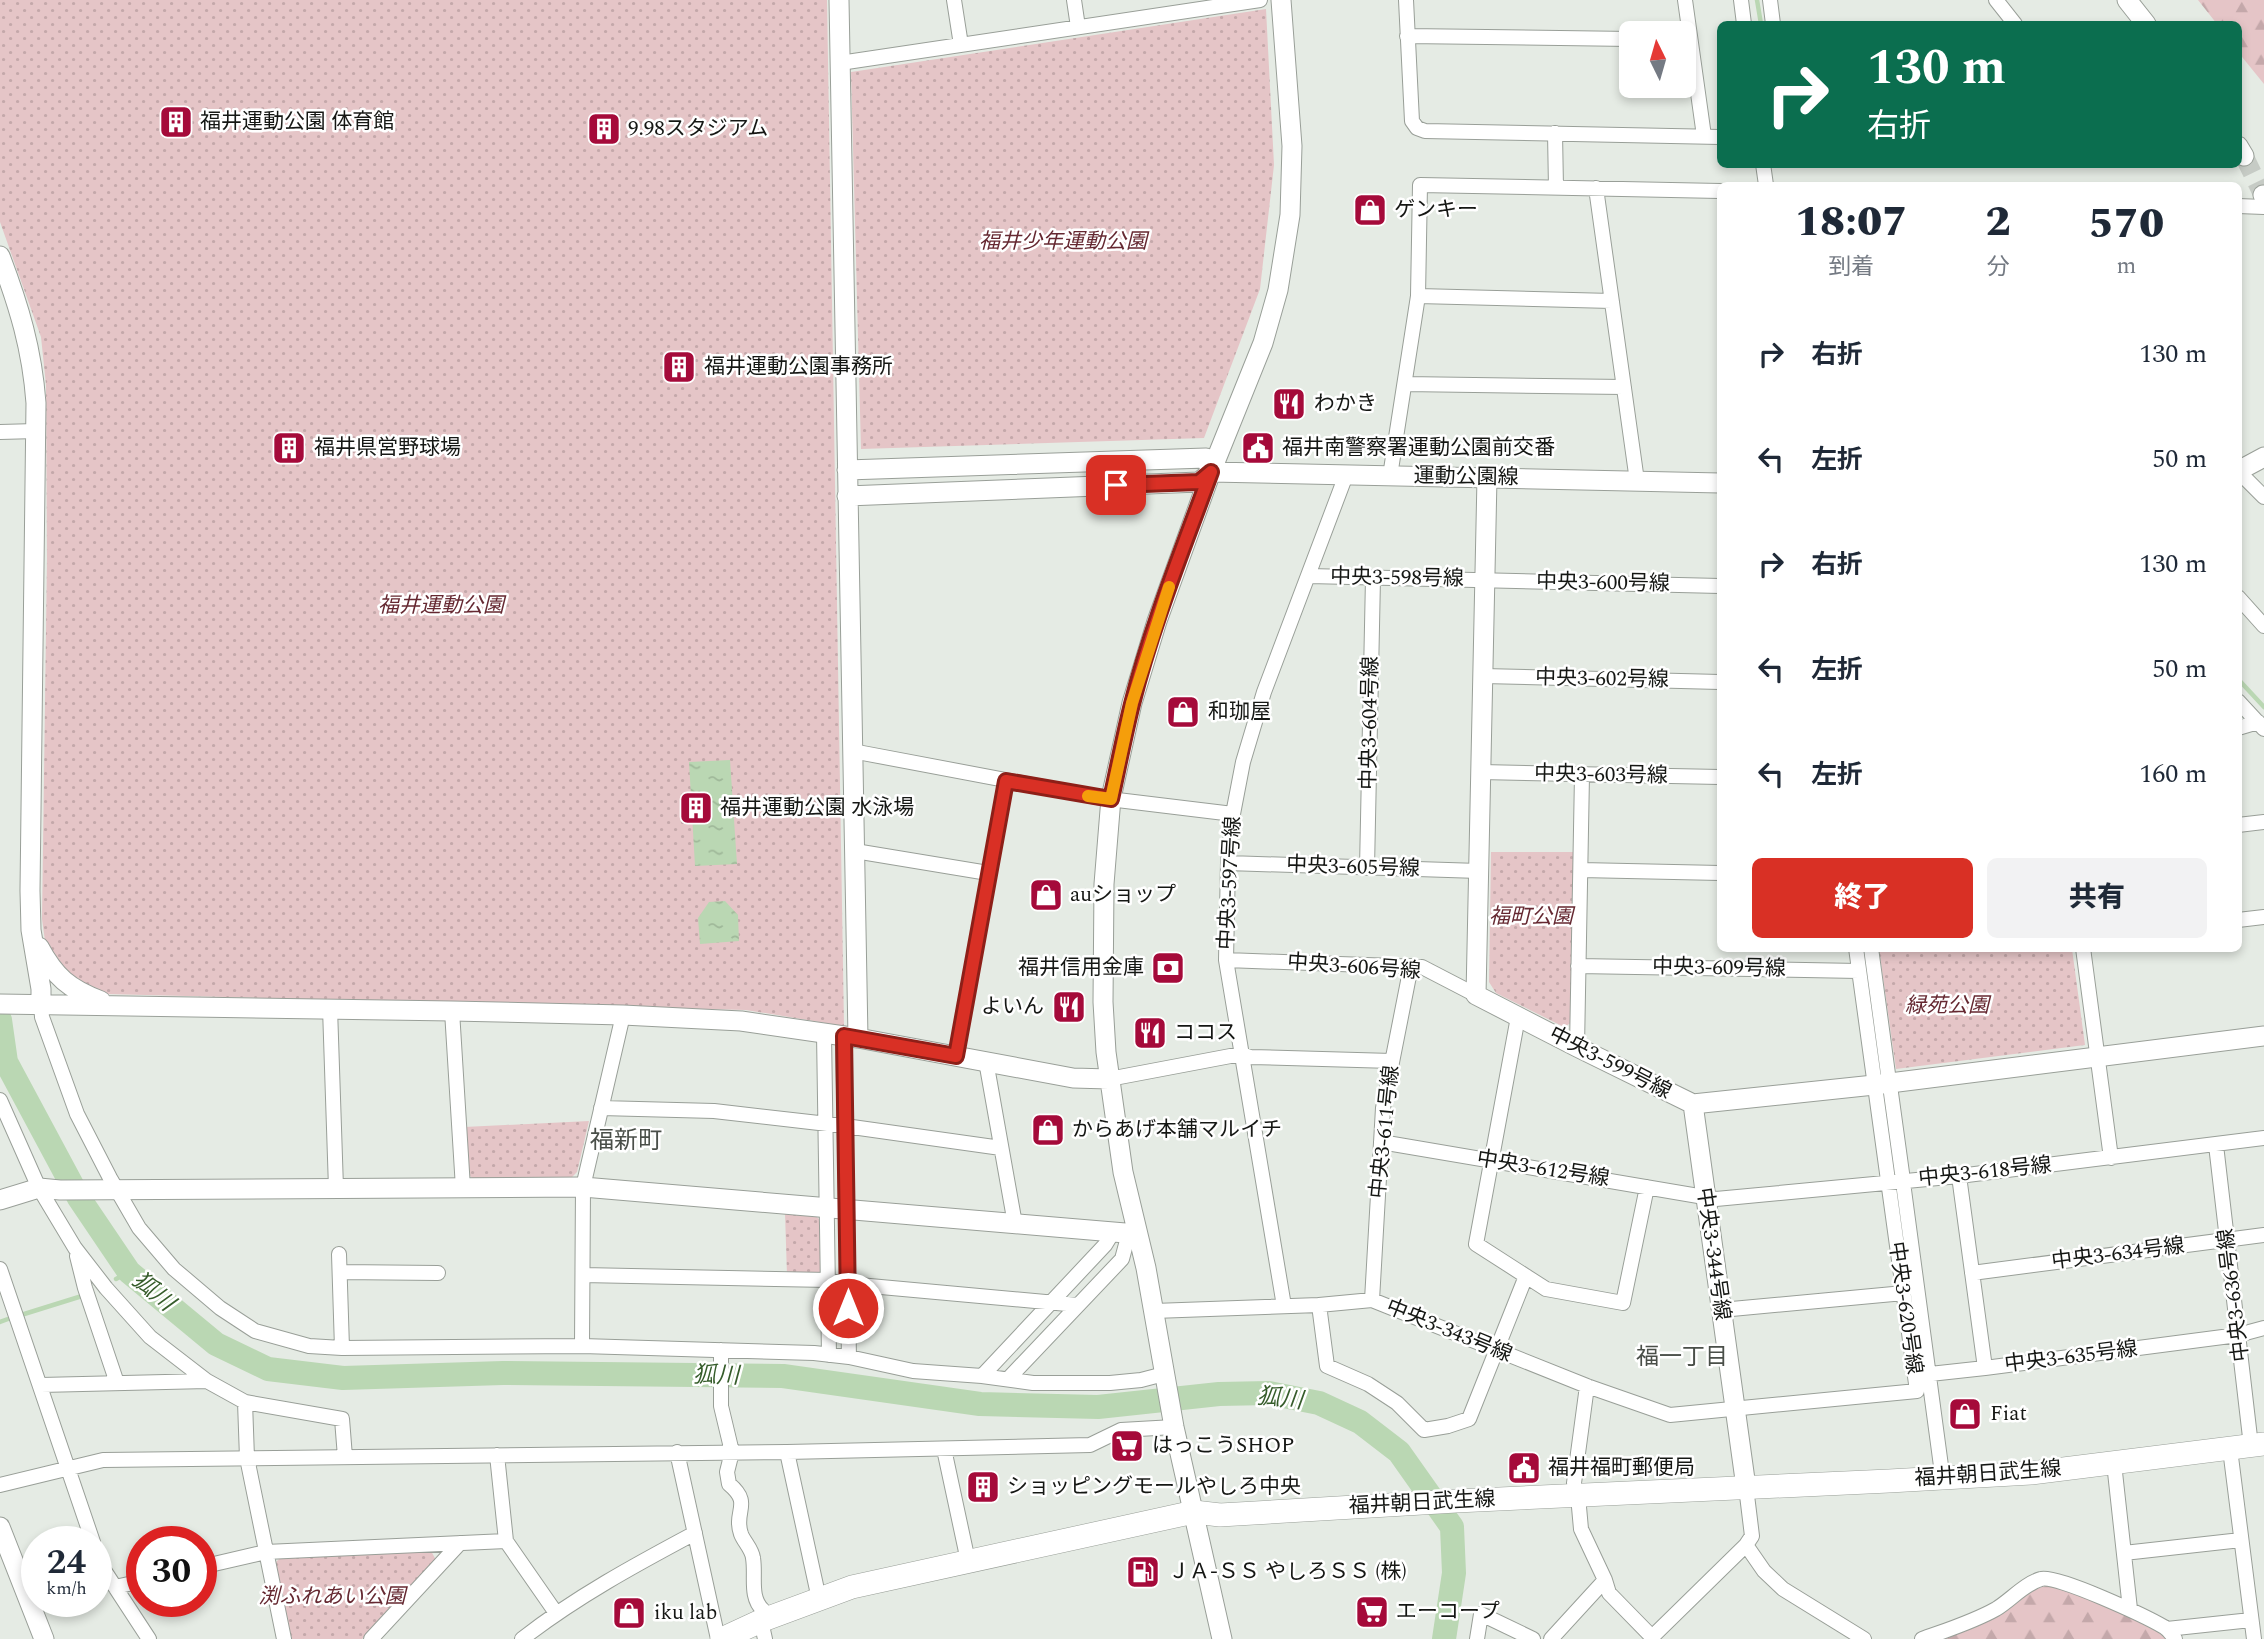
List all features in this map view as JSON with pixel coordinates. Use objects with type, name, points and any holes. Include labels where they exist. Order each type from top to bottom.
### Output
[{"type":"main road","name":"福井朝日武生線","points":[[720,1639],[819,1599],[882,1579],[1194,1512],[1220,1515],[2018,1474],[2249,1446]]},
{"type":"street","points":[[829,1355],[827,1125],[842,1036],[855,851],[839,0]]},
{"type":"street","points":[[954,0],[961,44]]},
{"type":"street","points":[[1074,0],[1078,27]]},
{"type":"street","points":[[840,62],[1078,27],[1193,5],[1260,0]]},
{"type":"street","points":[[1008,1379],[1122,1259],[1126,1233],[1123,1172],[1109,1079],[1103,1002],[1104,884],[1111,799],[1136,691],[1157,621],[1269,324],[1278,290],[1290,215],[1292,146],[1281,0]]},
{"type":"street","points":[[1406,0],[1412,121],[1417,128],[1425,131],[1717,137]]},
{"type":"street","points":[[1685,0],[1686,21]]},
{"type":"street","points":[[1741,0],[1744,21]]},
{"type":"street","points":[[1770,0],[1773,21]]},
{"type":"street","points":[[1996,0],[2013,21]]},
{"type":"street","points":[[2127,0],[2144,21]]},
{"type":"street","points":[[1407,36],[1619,39]]},
{"type":"street","points":[[1696,91],[1704,136]]},
{"type":"street","points":[[1555,133],[1556,188]]},
{"type":"street","points":[[1390,476],[1418,296],[1420,185],[1596,188],[1717,194]]},
{"type":"street","points":[[1596,188],[1637,481]]},
{"type":"street","points":[[2242,206],[2264,207]]},
{"type":"street","points":[[0,256],[19,304],[31,352],[36,402],[30,431],[31,930],[41,989],[36,1004],[77,1114],[111,1189],[139,1228],[174,1269],[219,1308],[255,1331],[309,1346],[582,1346],[829,1355],[913,1371],[1068,1384],[1110,1383],[1165,1376]]},
{"type":"street","points":[[1418,296],[1612,302]]},
{"type":"street","points":[[1405,384],[1624,387]]},
{"type":"street","points":[[0,432],[30,431]]},
{"type":"street","points":[[2242,469],[2264,457]]},
{"type":"street","points":[[847,470],[1206,458],[1211,472]]},
{"type":"street","points":[[847,496],[1199,482],[1211,472]]},
{"type":"street","name":"運動公園線","points":[[1211,472],[1717,483]]},
{"type":"street","name":"中央3-597号線","points":[[1284,1306],[1226,961],[1228,863],[1233,814],[1243,762],[1264,692],[1346,475]]},
{"type":"street","points":[[2242,475],[2264,497]]},
{"type":"street","points":[[1476,995],[1487,478]]},
{"type":"street","name":"中央3-598号線","points":[[1309,576],[1485,580]]},
{"type":"street","name":"中央3-604号線","points":[[1367,868],[1373,578]]},
{"type":"street","name":"中央3-600号線","points":[[1485,580],[1717,586]]},
{"type":"street","points":[[2242,601],[2264,626]]},
{"type":"street","name":"中央3-602号線","points":[[1483,676],[1717,682]]},
{"type":"street","points":[[2242,705],[2261,726]]},
{"type":"street","points":[[2242,728],[2261,726]]},
{"type":"street","points":[[852,751],[1111,799],[1233,814]]},
{"type":"street","name":"中央3-603号線","points":[[1481,772],[1717,777]]},
{"type":"street","points":[[1577,1047],[1582,775]]},
{"type":"street","points":[[956,1056],[1006,781]]},
{"type":"street","points":[[2242,825],[2264,822]]},
{"type":"street","points":[[855,851],[988,873]]},
{"type":"street","name":"中央3-605号線","points":[[1228,863],[1479,871]]},
{"type":"street","points":[[1581,870],[1717,873]]},
{"type":"street","points":[[2242,920],[2264,917]]},
{"type":"street","points":[[31,930],[50,967],[65,983],[83,994],[113,1005]]},
{"type":"street","points":[[1857,952],[1902,1173]]},
{"type":"street","points":[[1871,952],[1884,1084]]},
{"type":"street","points":[[2084,952],[2111,1158]]},
{"type":"street","name":"中央3-606号線","points":[[1226,961],[1422,967],[1476,995]]},
{"type":"street","name":"中央3-611号線","points":[[1372,1300],[1383,1108],[1411,966]]},
{"type":"street","name":"中央3-609号線","points":[[1578,966],[1859,971]]},
{"type":"street","name":"中央3-599号線","points":[[1476,995],[1693,1104],[1884,1084],[2264,1036]]},
{"type":"street","points":[[0,1004],[330,1008],[623,1015],[741,1021],[842,1036],[1073,1078],[1109,1079],[1241,1054],[1250,1057],[1392,1060]]},
{"type":"street","points":[[330,1008],[336,1188]]},
{"type":"street","points":[[452,1011],[463,1188]]},
{"type":"street","points":[[582,1346],[583,1187],[623,1015]]},
{"type":"street","points":[[1518,1017],[1476,1244],[1546,1289],[1623,1303],[1647,1187]]},
{"type":"street","points":[[842,1036],[849,1357]]},
{"type":"street","points":[[986,1061],[1015,1224]]},
{"type":"street","name":"中央3-620号線","points":[[1734,1408],[1917,1391],[1888,1182],[1884,1084]]},
{"type":"street","points":[[0,1100],[39,1188],[75,1248],[106,1288],[150,1336],[207,1381],[245,1402],[342,1419],[345,1457]]},
{"type":"street","name":"中央3-344号線","points":[[1693,1104],[1746,1487]]},
{"type":"street","points":[[601,1108],[714,1111],[1001,1148]]},
{"type":"street","name":"中央3-618号線","points":[[1705,1197],[1716,1199],[1959,1176],[2264,1139]]},
{"type":"street","name":"中央3-612号線","points":[[1381,1142],[1705,1197]]},
{"type":"street","name":"中央3-636号線","points":[[2216,1145],[2249,1446],[2241,1540],[2254,1639]]},
{"type":"street","name":"中央3-635号線","points":[[1959,1176],[1985,1368],[2238,1335],[2264,1328]]},
{"type":"street","points":[[0,1200],[39,1188],[583,1187],[1126,1233]]},
{"type":"street","points":[[1904,1190],[1941,1466]]},
{"type":"street","points":[[982,1376],[1105,1245],[1126,1233]]},
{"type":"street","points":[[1126,1233],[1154,1311],[1173,1419],[1222,1639]]},
{"type":"street","name":"中央3-634号線","points":[[1972,1273],[2264,1235]]},
{"type":"street","points":[[75,1248],[85,1288],[117,1383]]},
{"type":"street","points":[[339,1254],[342,1348]]},
{"type":"street","points":[[0,1269],[88,1526]]},
{"type":"street","points":[[340,1272],[438,1273]]},
{"type":"street","points":[[583,1275],[829,1280],[1077,1305]]},
{"type":"street","points":[[1319,1305],[1327,1366],[1368,1384],[1397,1403],[1424,1430],[1469,1419],[1526,1276]]},
{"type":"street","points":[[1721,1310],[1904,1293]]},
{"type":"street","name":"中央3-343号線","points":[[1154,1311],[1319,1305],[1372,1300],[1587,1387],[1670,1415],[1734,1408]]},
{"type":"street","points":[[721,1352],[720,1396],[732,1452],[727,1472],[729,1485],[740,1493],[741,1533],[753,1555],[752,1578],[757,1605],[762,1611]]},
{"type":"street","points":[[1930,1374],[1985,1368]]},
{"type":"street","points":[[41,1385],[207,1381]]},
{"type":"street","points":[[1574,1483],[1587,1387]]},
{"type":"street","points":[[245,1402],[247,1458],[284,1639]]},
{"type":"street","points":[[0,1485],[103,1460],[1090,1446],[1121,1430],[1173,1419]]},
{"type":"street","points":[[944,1448],[968,1561]]},
{"type":"street","points":[[677,1452],[720,1639]]},
{"type":"street","points":[[787,1452],[819,1599]]},
{"type":"street","points":[[497,1455],[506,1541],[556,1613]]},
{"type":"street","points":[[2114,1463],[2130,1609]]},
{"type":"street","points":[[1579,1507],[1581,1529],[1609,1593],[1651,1638],[1752,1536],[1746,1487]]},
{"type":"street","points":[[0,1527],[44,1639]]},
{"type":"street","points":[[522,1639],[556,1613],[626,1569],[695,1534]]},
{"type":"street","points":[[2124,1553],[2241,1540]]},
{"type":"street","points":[[217,1563],[266,1552],[506,1541]]},
{"type":"street","points":[[371,1639],[460,1543]]},
{"type":"street","points":[[1746,1545],[1764,1571],[1783,1588],[1864,1639]]},
{"type":"street","points":[[1922,1639],[1961,1626],[1996,1609],[2042,1578],[2056,1579],[2130,1609],[2171,1634],[2252,1620]]},
{"type":"street","points":[[1551,1639],[1605,1580]]},
{"type":"street","points":[[112,1582],[149,1639]]},
{"type":"street","points":[[115,1587],[126,1585]]},
{"type":"street","points":[[1477,1639],[1481,1614],[1533,1639]]},
{"type":"green space","name":"福井運動公園","points":[[0,0],[827,0],[844,1026],[746,1010],[106,994],[74,982],[45,941],[42,919],[47,559],[46,385],[41,337],[0,222]]},
{"type":"green space","points":[[2198,0],[2264,0],[2264,84],[2242,57],[2242,21],[2215,21]]},
{"type":"green space","name":"福井少年運動公園","points":[[1266,9],[1274,165],[1260,289],[1204,438],[861,449],[851,72]]},
{"type":"green space","name":"福町公園","points":[[1491,852],[1574,852],[1571,1023],[1564,1027],[1496,993],[1489,982]]},
{"type":"green space","name":"緑苑公園","points":[[1879,952],[2072,952],[2085,1045],[1896,1069]]},
{"type":"green space","points":[[589,1121],[577,1172],[570,1179],[473,1179],[467,1173],[464,1127]]},
{"type":"green space","points":[[785,1213],[815,1215],[822,1222],[823,1269],[816,1275],[787,1275]]},
{"type":"green space","name":"渕ふれあい公園","points":[[431,1551],[436,1560],[362,1639],[290,1639],[274,1564],[280,1558]]},
{"type":"green space","points":[[2055,1585],[2123,1614],[2166,1639],[1944,1639],[2006,1611],[2039,1588]]},
{"type":"water","points":[[730,760],[737,864],[695,866],[689,762]]},
{"type":"water","points":[[725,901],[738,915],[739,941],[700,944],[698,918],[709,902]]},
{"type":"waterway","points":[[1757,0],[1760,21]]},
{"type":"waterway","points":[[2242,683],[2264,707]]},
{"type":"waterway","name":"狐川","points":[[0,1020],[6,1062],[79,1198],[129,1272],[216,1344],[268,1369],[343,1378],[503,1373],[783,1376],[980,1404],[1098,1407],[1219,1394],[1269,1393],[1319,1403],[1360,1422],[1399,1452],[1452,1527],[1454,1573],[1444,1639]]},
{"type":"waterway","points":[[116,1279],[129,1272]]},
{"type":"waterway","points":[[21,1315],[82,1296]]},
{"type":"waterway","points":[[0,1322],[8,1319]]},
{"type":"tunnel","points":[[2244,156],[2263,195]]},
{"type":"slow traffic","points":[[1088,796],[1111,799],[1132,703],[1169,587]]},
{"type":"place","name":"福井運動公園 体育館","points":[[176,122]]},
{"type":"place","name":"9.98スタジアム","points":[[604,129]]},
{"type":"place","name":"ゲンキー","points":[[1370,210]]},
{"type":"place","name":"福井運動公園事務所","points":[[679,367]]},
{"type":"place","name":"わかき","points":[[1289,404]]},
{"type":"place","name":"福井県営野球場","points":[[289,448]]},
{"type":"place","name":"福井南警察署運動公園前交番","points":[[1258,448]]},
{"type":"place","name":"和珈屋","points":[[1183,712]]},
{"type":"place","name":"福井運動公園 水泳場","points":[[696,808]]},
{"type":"place","name":"auショップ","points":[[1046,895]]},
{"type":"place","name":"福井信用金庫","points":[[1168,968]]},
{"type":"place","name":"よいん","points":[[1069,1007]]},
{"type":"place","name":"ココス","points":[[1150,1033]]},
{"type":"place","name":"からあげ本舗マルイチ","points":[[1048,1130]]},
{"type":"place","name":"Fiat","points":[[1965,1414]]},
{"type":"place","name":"はっこうSHOP","points":[[1127,1446]]},
{"type":"place","name":"福井福町郵便局","points":[[1524,1468]]},
{"type":"place","name":"ショッピングモールやしろ中央","points":[[983,1487]]},
{"type":"place","name":"ＪＡ-ＳＳ やしろＳＳ (株)","points":[[1143,1572]]},
{"type":"place","name":"エーコープ","points":[[1372,1612]]},
{"type":"place","name":"iku lab","points":[[629,1613]]},
{"type":"district","name":"福新町","points":[[626,1141]]},
{"type":"district","name":"福一丁目","points":[[1682,1357]]},
{"type":"route","points":[[848,1308],[844,1036],[956,1056],[1006,781],[1111,799],[1144,662],[1211,472],[1199,482],[1116,485]]}]
